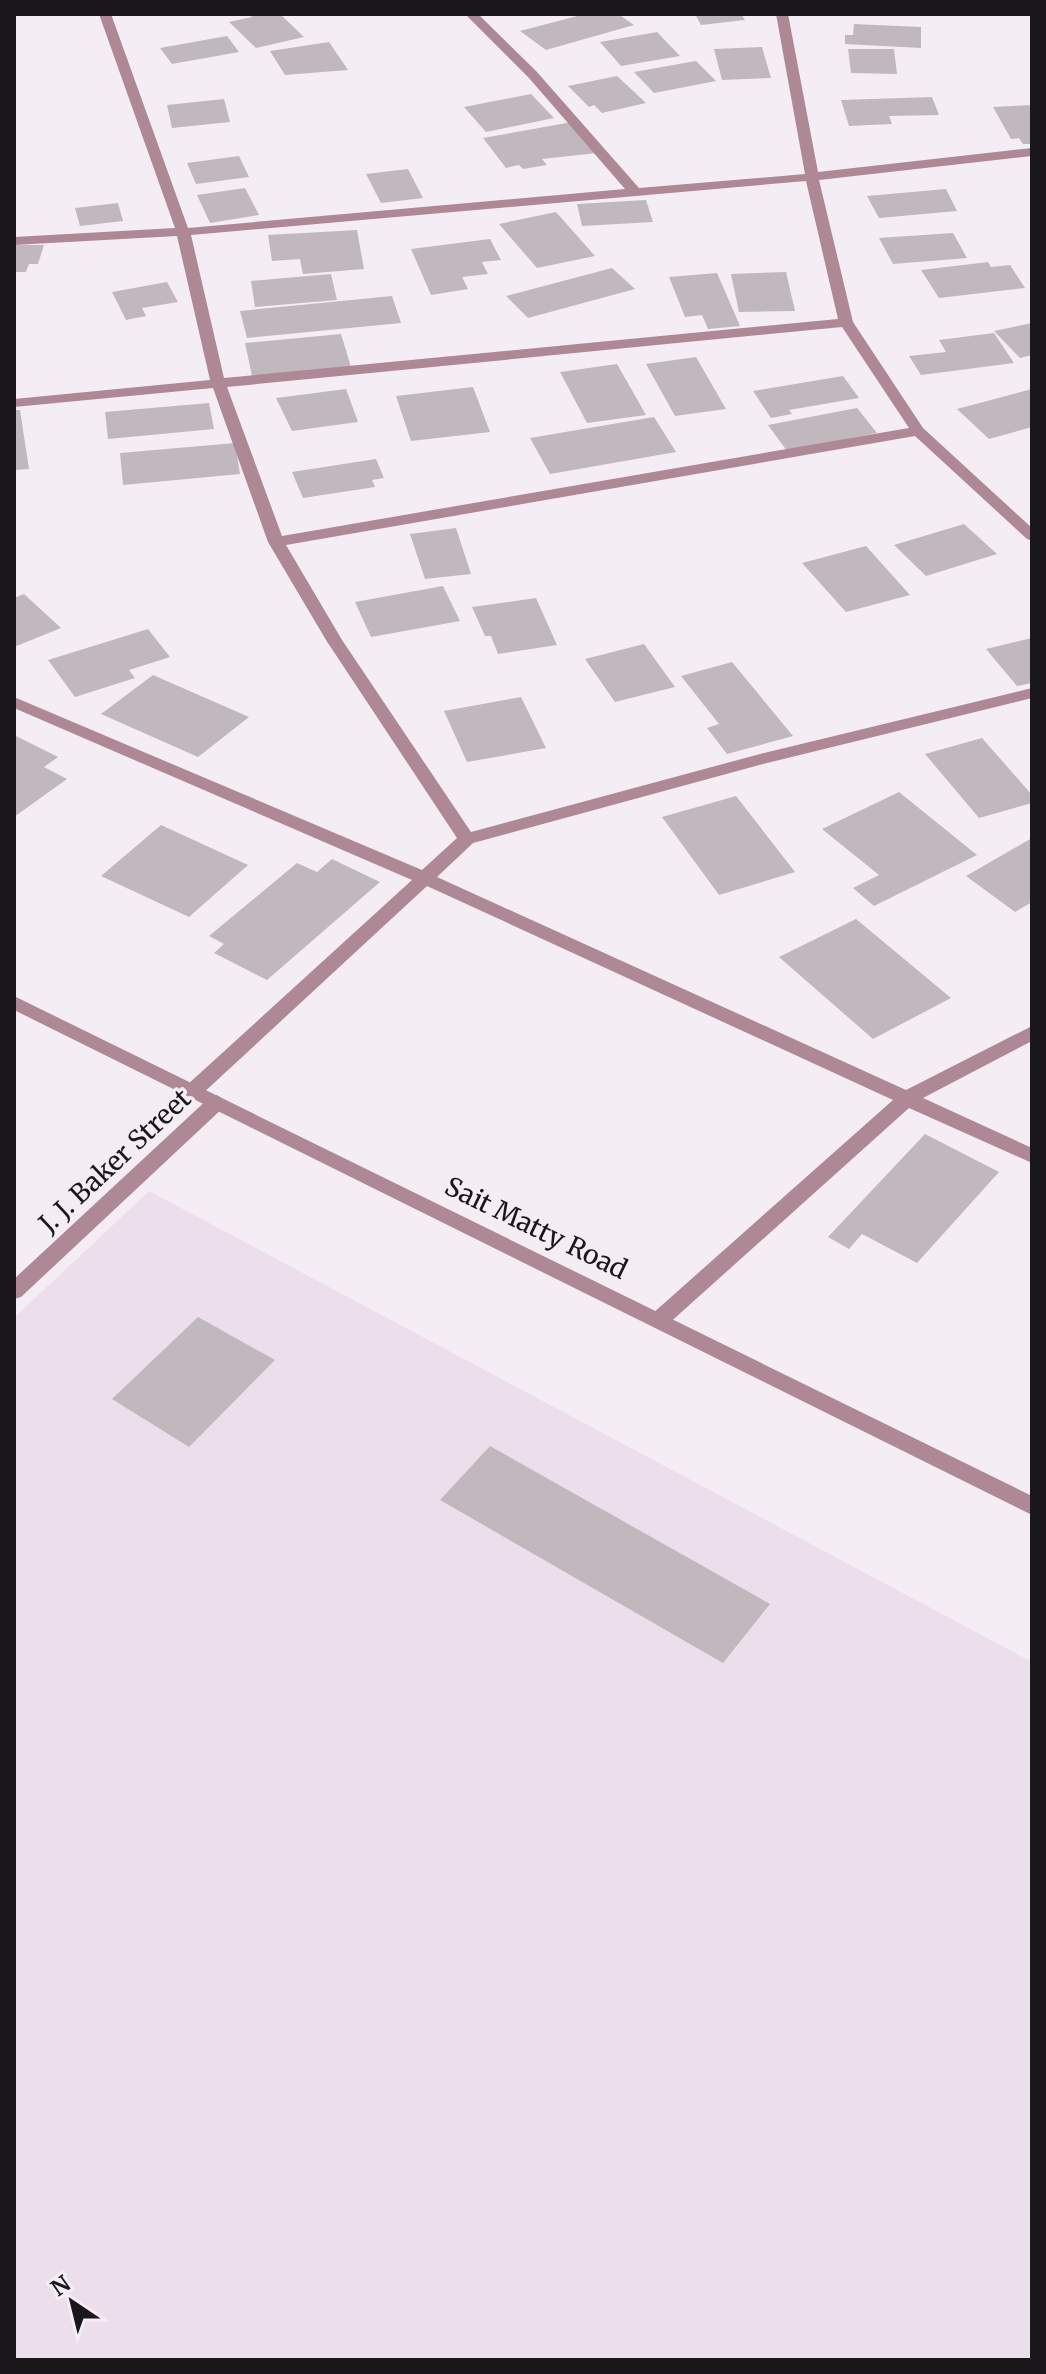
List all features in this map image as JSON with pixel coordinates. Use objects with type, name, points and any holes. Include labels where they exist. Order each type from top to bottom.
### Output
[{"type":"street","points":[[105,14],[183,232],[218,382],[276,542],[334,640],[467,839]]},
{"type":"street","points":[[471,14],[533,75],[634,191]]},
{"type":"street","points":[[782,14],[812,177],[846,322],[918,431],[1032,536]]},
{"type":"street","points":[[14,241],[183,232],[812,177],[1032,152]]},
{"type":"street","points":[[14,403],[846,322]]},
{"type":"street","points":[[276,542],[918,431]]},
{"type":"street","points":[[1013,521],[1032,516]]},
{"type":"street","points":[[194,1090],[422,877],[467,839],[760,759],[1032,693]]},
{"type":"street","points":[[14,702],[422,877],[1032,1156]]},
{"type":"street","name":"Sait Matty Road","points":[[14,1002],[1032,1506]]},
{"type":"street","points":[[659,1320],[908,1098],[1032,1033]]},
{"type":"street","name":"J. J. Baker Street","points":[[14,1291],[217,1102]]},
{"type":"shaded area","points":[[149,1191],[1032,1662],[1032,2360],[14,2360],[14,1318]]},
{"type":"building","points":[[249,14],[280,14],[304,37],[256,48],[229,22],[252,17]]},
{"type":"building","points":[[585,14],[618,14],[634,25],[546,50],[520,31]]},
{"type":"building","points":[[695,14],[741,14],[745,20],[701,25]]},
{"type":"building","points":[[854,24],[921,27],[921,48],[845,44],[845,35],[853,35]]},
{"type":"building","points":[[657,32],[680,56],[621,66],[600,42]]},
{"type":"building","points":[[227,36],[239,52],[172,64],[160,48]]},
{"type":"building","points":[[329,42],[348,70],[285,75],[270,51]]},
{"type":"building","points":[[762,47],[771,78],[722,80],[714,49]]},
{"type":"building","points":[[848,49],[894,49],[897,74],[851,73]]},
{"type":"building","points":[[696,61],[716,81],[654,93],[634,72]]},
{"type":"building","points":[[617,76],[646,103],[602,113],[594,105],[589,107],[568,86]]},
{"type":"building","points":[[531,94],[554,118],[486,132],[464,107]]},
{"type":"building","points":[[932,97],[939,115],[889,116],[892,124],[849,126],[841,100]]},
{"type":"building","points":[[224,99],[230,122],[172,128],[167,105]]},
{"type":"building","points":[[1032,105],[1032,144],[1023,144],[1019,138],[1011,139],[993,107]]},
{"type":"building","points":[[572,122],[597,153],[542,159],[547,165],[523,169],[519,165],[506,168],[483,138]]},
{"type":"building","points":[[239,156],[249,177],[196,184],[187,163]]},
{"type":"building","points":[[408,169],[423,198],[381,203],[366,174]]},
{"type":"building","points":[[245,188],[259,215],[210,223],[197,195]]},
{"type":"building","points":[[946,189],[957,211],[879,218],[867,196]]},
{"type":"building","points":[[646,200],[653,222],[582,226],[577,204]]},
{"type":"building","points":[[118,203],[123,221],[80,226],[75,208]]},
{"type":"building","points":[[556,212],[595,256],[537,268],[499,224]]},
{"type":"building","points":[[357,230],[364,269],[303,274],[300,259],[272,261],[268,235]]},
{"type":"building","points":[[953,233],[967,258],[893,264],[879,238]]},
{"type":"building","points":[[490,239],[501,260],[482,262],[488,274],[462,277],[468,289],[431,295],[411,249]]},
{"type":"building","points":[[14,245],[44,245],[38,264],[29,264],[26,272],[14,272]]},
{"type":"building","points":[[988,262],[991,267],[1010,265],[1025,288],[939,298],[921,270]]},
{"type":"building","points":[[612,268],[635,289],[528,318],[506,296]]},
{"type":"building","points":[[786,272],[795,311],[739,312],[731,274]]},
{"type":"building","points":[[717,273],[740,326],[708,329],[702,315],[685,317],[669,277]]},
{"type":"building","points":[[331,274],[337,300],[255,307],[251,281]]},
{"type":"building","points":[[167,282],[178,302],[142,308],[146,316],[126,320],[112,292]]},
{"type":"building","points":[[392,296],[401,323],[247,338],[240,311]]},
{"type":"building","points":[[1032,323],[1032,355],[1020,358],[994,331]]},
{"type":"building","points":[[994,333],[1014,363],[921,375],[909,356],[946,352],[939,340]]},
{"type":"building","points":[[341,334],[351,367],[252,376],[245,343]]},
{"type":"building","points":[[696,357],[726,409],[675,416],[646,364]]},
{"type":"building","points":[[617,364],[646,415],[587,423],[560,372]]},
{"type":"building","points":[[843,376],[859,398],[789,410],[792,414],[771,418],[753,391]]},
{"type":"building","points":[[473,387],[490,432],[411,441],[396,396]]},
{"type":"building","points":[[346,389],[358,422],[292,431],[276,398]]},
{"type":"building","points":[[1032,389],[1032,427],[989,439],[957,409]]},
{"type":"building","points":[[209,403],[214,429],[108,439],[105,412]]},
{"type":"building","points":[[857,408],[877,433],[787,451],[768,425]]},
{"type":"building","points":[[14,410],[20,410],[29,469],[14,470]]},
{"type":"building","points":[[654,417],[676,452],[550,474],[530,438]]},
{"type":"building","points":[[235,443],[240,474],[123,485],[120,453]]},
{"type":"building","points":[[376,459],[384,478],[372,480],[375,487],[303,498],[292,472]]},
{"type":"building","points":[[964,524],[997,554],[926,576],[894,545]]},
{"type":"building","points":[[456,528],[471,574],[425,579],[410,534]]},
{"type":"building","points":[[866,546],[910,595],[846,612],[802,563]]},
{"type":"building","points":[[443,586],[460,621],[371,637],[355,602]]},
{"type":"building","points":[[24,594],[61,628],[14,647],[14,598]]},
{"type":"building","points":[[536,598],[557,645],[498,654],[491,636],[485,636],[472,607]]},
{"type":"building","points":[[148,629],[170,657],[129,670],[135,678],[75,697],[48,660]]},
{"type":"building","points":[[1032,638],[1032,683],[1017,686],[986,649]]},
{"type":"building","points":[[644,644],[675,687],[615,702],[585,659]]},
{"type":"building","points":[[732,662],[793,736],[727,754],[707,728],[719,724],[681,676]]},
{"type":"building","points":[[153,675],[249,717],[198,757],[101,714]]},
{"type":"building","points":[[521,697],[546,748],[467,762],[444,711]]},
{"type":"building","points":[[14,735],[58,757],[44,767],[67,779],[14,817]]},
{"type":"building","points":[[982,738],[1032,795],[1032,803],[979,818],[925,754]]},
{"type":"building","points":[[899,792],[977,855],[874,906],[853,888],[879,875],[822,829]]},
{"type":"building","points":[[736,796],[795,872],[719,895],[662,817]]},
{"type":"building","points":[[161,825],[248,865],[189,917],[101,876]]},
{"type":"building","points":[[1032,838],[1032,902],[1015,912],[966,876]]},
{"type":"building","points":[[332,859],[380,882],[267,980],[214,953],[224,944],[209,936],[297,863],[317,872]]},
{"type":"building","points":[[856,919],[951,998],[873,1039],[779,957]]},
{"type":"building","points":[[925,1134],[999,1172],[917,1263],[862,1234],[849,1249],[828,1237]]},
{"type":"building","points":[[198,1317],[275,1360],[189,1447],[112,1399]]},
{"type":"building","points":[[490,1446],[770,1604],[723,1663],[440,1500]]}]
